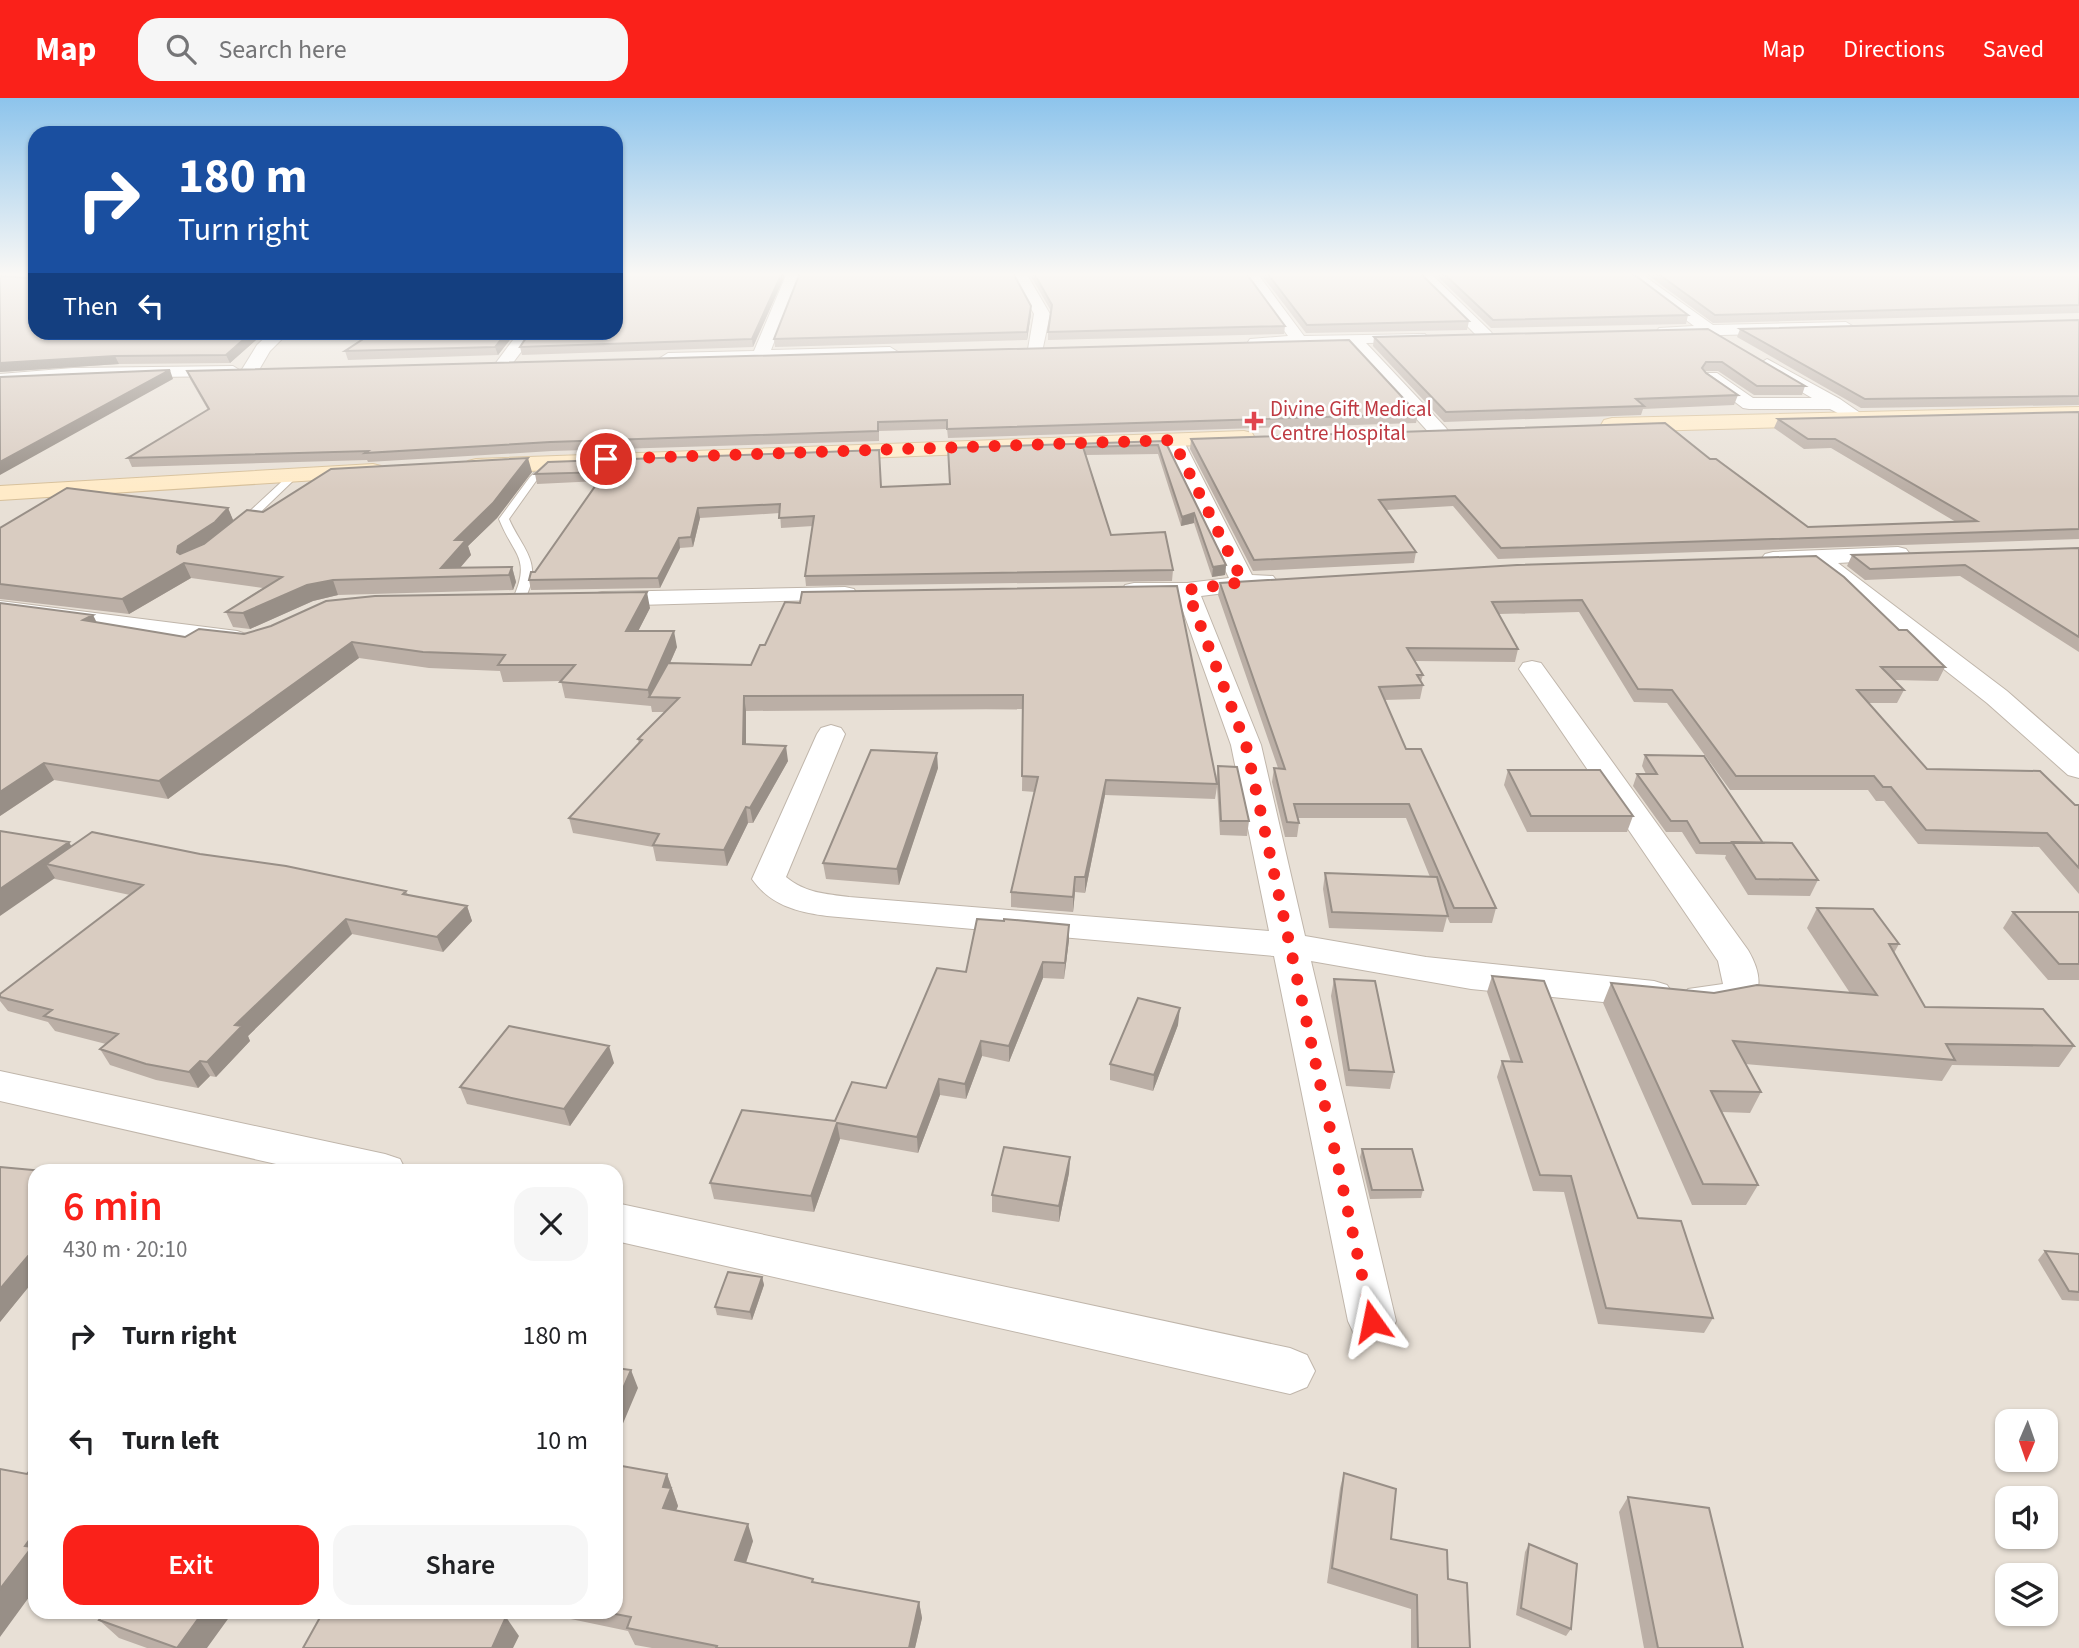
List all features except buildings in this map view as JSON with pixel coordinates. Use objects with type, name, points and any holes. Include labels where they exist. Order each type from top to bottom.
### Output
[{"type":"street","points":[[0,379],[84,373],[256,371],[266,345]]},
{"type":"street","points":[[515,345],[496,365],[530,363]]},
{"type":"street","points":[[761,355],[765,345]]},
{"type":"street","points":[[1359,345],[1438,432]]},
{"type":"street","points":[[1735,345],[1857,417]]},
{"type":"street","points":[[652,359],[912,352]]},
{"type":"street","points":[[1710,377],[1749,404],[1834,403]]},
{"type":"street","points":[[1592,426],[1857,417],[2079,414]]},
{"type":"street","points":[[1411,432],[1466,431]]},
{"type":"street","points":[[456,467],[552,461],[1271,437]]},
{"type":"street","points":[[1173,440],[1243,582]]},
{"type":"street","points":[[0,493],[402,470]]},
{"type":"street","points":[[1747,560],[1923,554]]},
{"type":"street","points":[[1816,557],[1997,697],[2079,769]]},
{"type":"street","points":[[1105,590],[1187,590],[1243,582],[1283,580]]},
{"type":"street","points":[[1187,590],[1246,745],[1372,1321]]},
{"type":"street","points":[[572,600],[873,593]]},
{"type":"street","points":[[490,601],[545,600]]},
{"type":"street","points":[[0,608],[235,638],[259,638]]},
{"type":"street","points":[[831,734],[769,879],[781,893],[816,903],[1291,945],[1338,956],[1495,980],[1705,998],[1729,997],[1741,990],[1741,976],[1735,958],[1532,669]]},
{"type":"street","points":[[0,1086],[353,1164]]},
{"type":"street","points":[[623,1224],[1290,1371]]},
{"type":"lane","points":[[517,601],[528,578],[528,568],[523,551],[504,519],[533,479],[552,461]]},
{"type":"lane","points":[[233,534],[293,476]]},
{"type":"shaded area","points":[[0,345],[2079,345],[2079,1648],[0,1648]]},
{"type":"place","name":"Divine Gift Medical Centre Hospital","points":[[1254,421]]},
{"type":"route","points":[[606,459],[1173,440],[1243,582],[1187,590],[1246,745],[1372,1321]]}]
